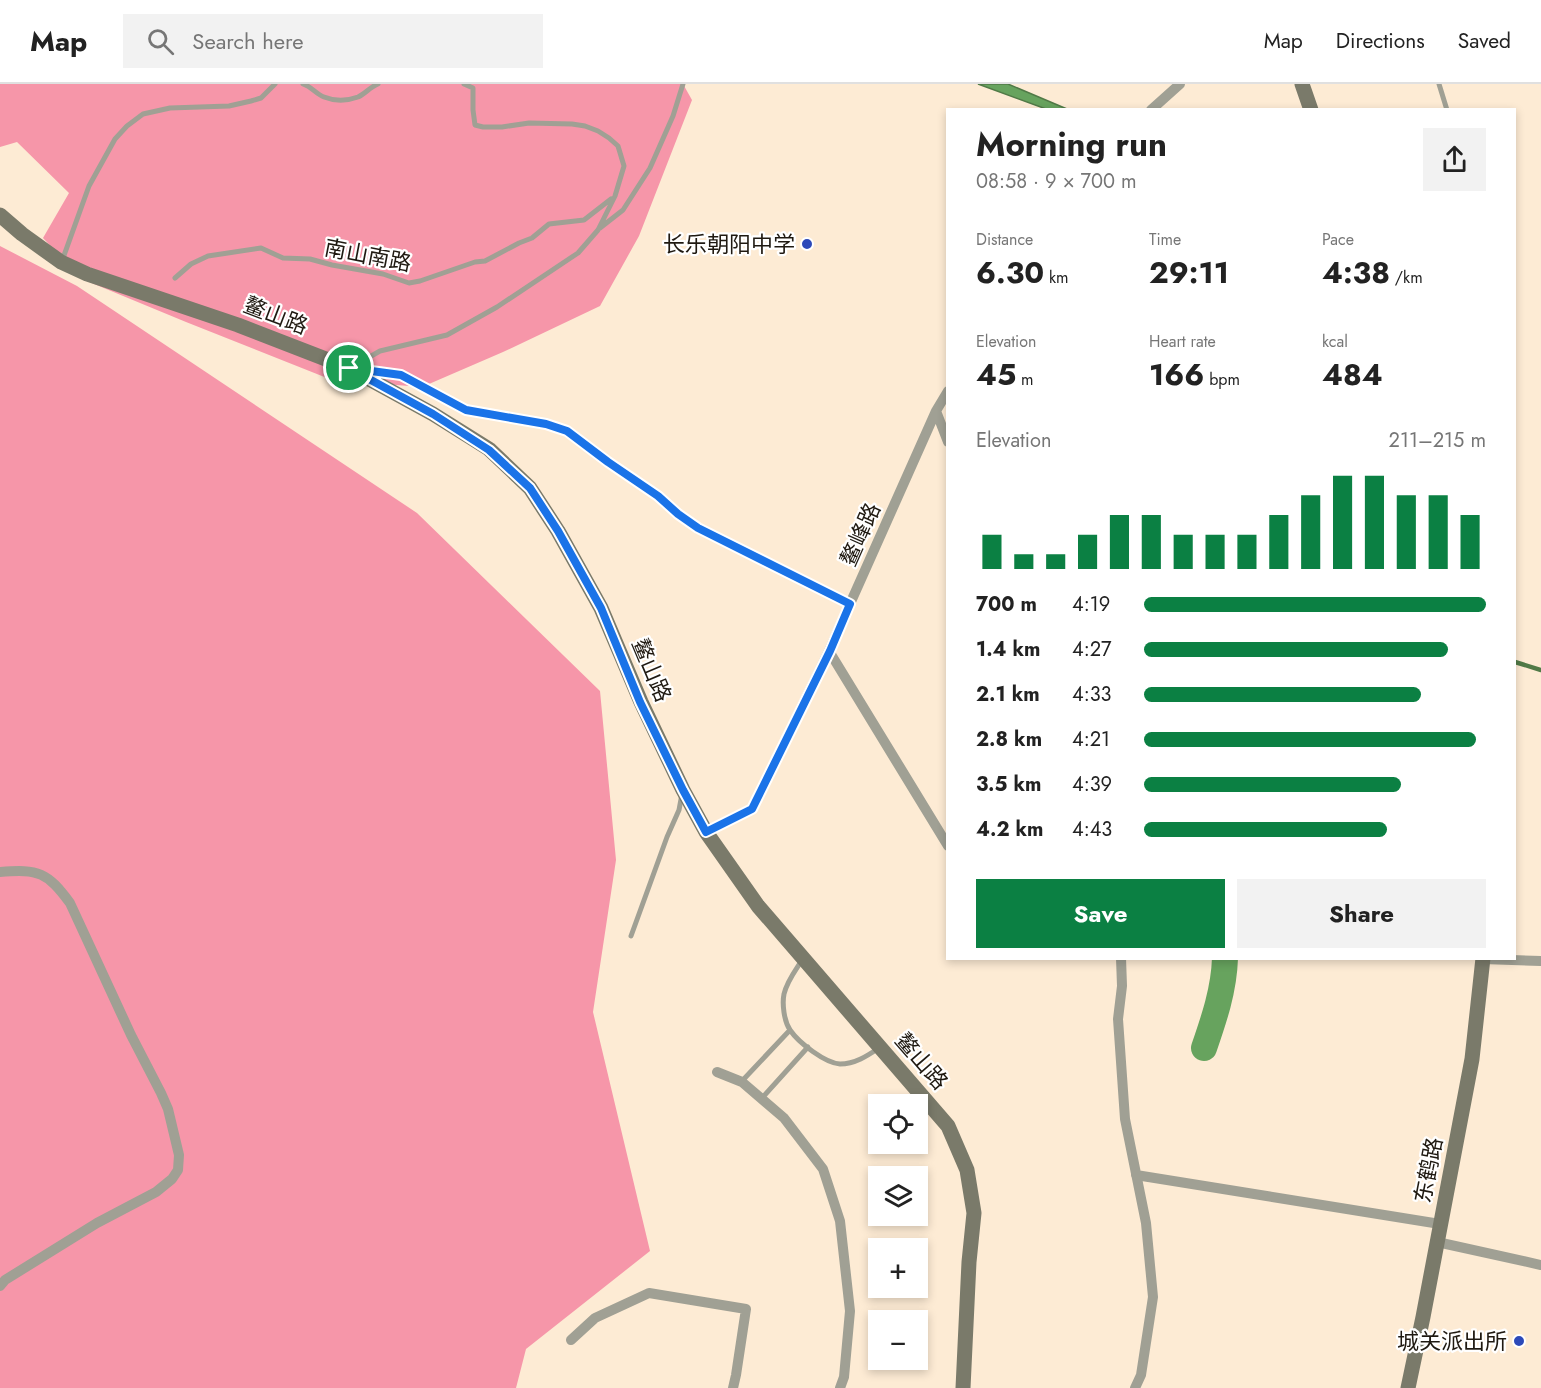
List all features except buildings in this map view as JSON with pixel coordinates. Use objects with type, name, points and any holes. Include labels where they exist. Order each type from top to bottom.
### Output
[{"type":"street","points":[[1153,108],[1180,84]]},
{"type":"street","points":[[1302,84],[1310,108]]},
{"type":"street","name":"鳌山路","points":[[0,215],[61,262],[87,274],[238,325],[349,368],[433,414],[489,450],[530,488],[558,531],[601,608],[640,702],[706,832],[758,906],[948,1126],[967,1170],[974,1214],[969,1262],[963,1388]]},
{"type":"street","name":"鳌峰路","points":[[706,832],[752,809],[830,651],[936,411],[946,395]]},
{"type":"street","points":[[936,411],[946,437]]},
{"type":"street","points":[[830,651],[946,843]]},
{"type":"street","points":[[0,872],[21,870],[45,876],[57,885],[70,903],[131,1035],[165,1101],[179,1155],[178,1170],[172,1179],[156,1192],[97,1223],[0,1286]]},
{"type":"street","points":[[1121,960],[1122,986],[1118,1019],[1125,1119],[1146,1223],[1153,1297],[1142,1375],[1135,1388]]},
{"type":"street","name":"东鹤路","points":[[1408,1388],[1424,1317],[1472,1059],[1483,960]]},
{"type":"street","points":[[1502,960],[1541,962]]},
{"type":"street","points":[[717,1072],[742,1082],[784,1118],[822,1169],[840,1221],[850,1311],[844,1377],[840,1388]]},
{"type":"street","points":[[1136,1175],[1440,1224]]},
{"type":"street","points":[[1437,1242],[1541,1265]]},
{"type":"street","points":[[571,1340],[595,1318],[649,1293],[746,1309],[733,1388]]},
{"type":"lane","points":[[61,262],[89,186],[115,139],[127,126],[144,114],[170,108],[229,106],[251,101],[261,98],[274,84]]},
{"type":"lane","points":[[303,84],[324,97],[342,100],[358,97],[378,84]]},
{"type":"lane","points":[[464,84],[473,88],[475,125],[502,127],[530,123],[572,124],[598,131],[618,146],[624,166],[615,196],[598,230]]},
{"type":"lane","points":[[349,368],[380,351],[447,335],[497,307],[578,253],[598,230],[622,210],[650,168],[673,116],[683,84]]},
{"type":"lane","points":[[1439,84],[1446,108]]},
{"type":"lane","name":"南山南路","points":[[175,278],[191,264],[208,256],[261,248],[283,258],[310,259],[383,274],[409,283],[420,281],[475,262],[485,261],[501,251],[532,238],[549,224],[584,220],[615,196]]},
{"type":"lane","points":[[349,368],[401,375],[466,410],[546,424],[567,431],[658,496],[698,528],[850,604]]},
{"type":"lane","points":[[631,936],[679,810],[683,790]]},
{"type":"lane","points":[[803,959],[790,979],[783,996],[785,1016],[790,1030],[824,1059],[840,1064],[862,1060],[880,1047]]},
{"type":"lane","points":[[742,1082],[790,1030]]},
{"type":"lane","points":[[762,1098],[808,1047]]},
{"type":"shaded area","points":[[0,84],[683,84],[692,100],[639,236],[600,306],[422,387],[332,380],[82,279],[43,238],[69,193],[17,142],[0,147]]},
{"type":"shaded area","points":[[978,84],[1008,84],[1065,108],[1043,108]]},
{"type":"shaded area","points":[[0,246],[77,286],[417,513],[600,691],[616,860],[593,1012],[650,1251],[526,1349],[516,1388],[0,1388]]},
{"type":"waterway","points":[[1516,662],[1541,670]]},
{"type":"waterway","points":[[1204,1048],[1221,993],[1225,960]]},
{"type":"place","name":"长乐朝阳中学","points":[[807,244]]},
{"type":"place","name":"城关派出所","points":[[1519,1341]]},
{"type":"route","points":[[349,368],[401,375],[466,410],[546,424],[567,431],[658,496],[698,528],[850,604],[830,651],[752,809],[706,832],[640,702],[601,608],[558,531],[530,488],[489,450],[433,414],[349,368]]}]
